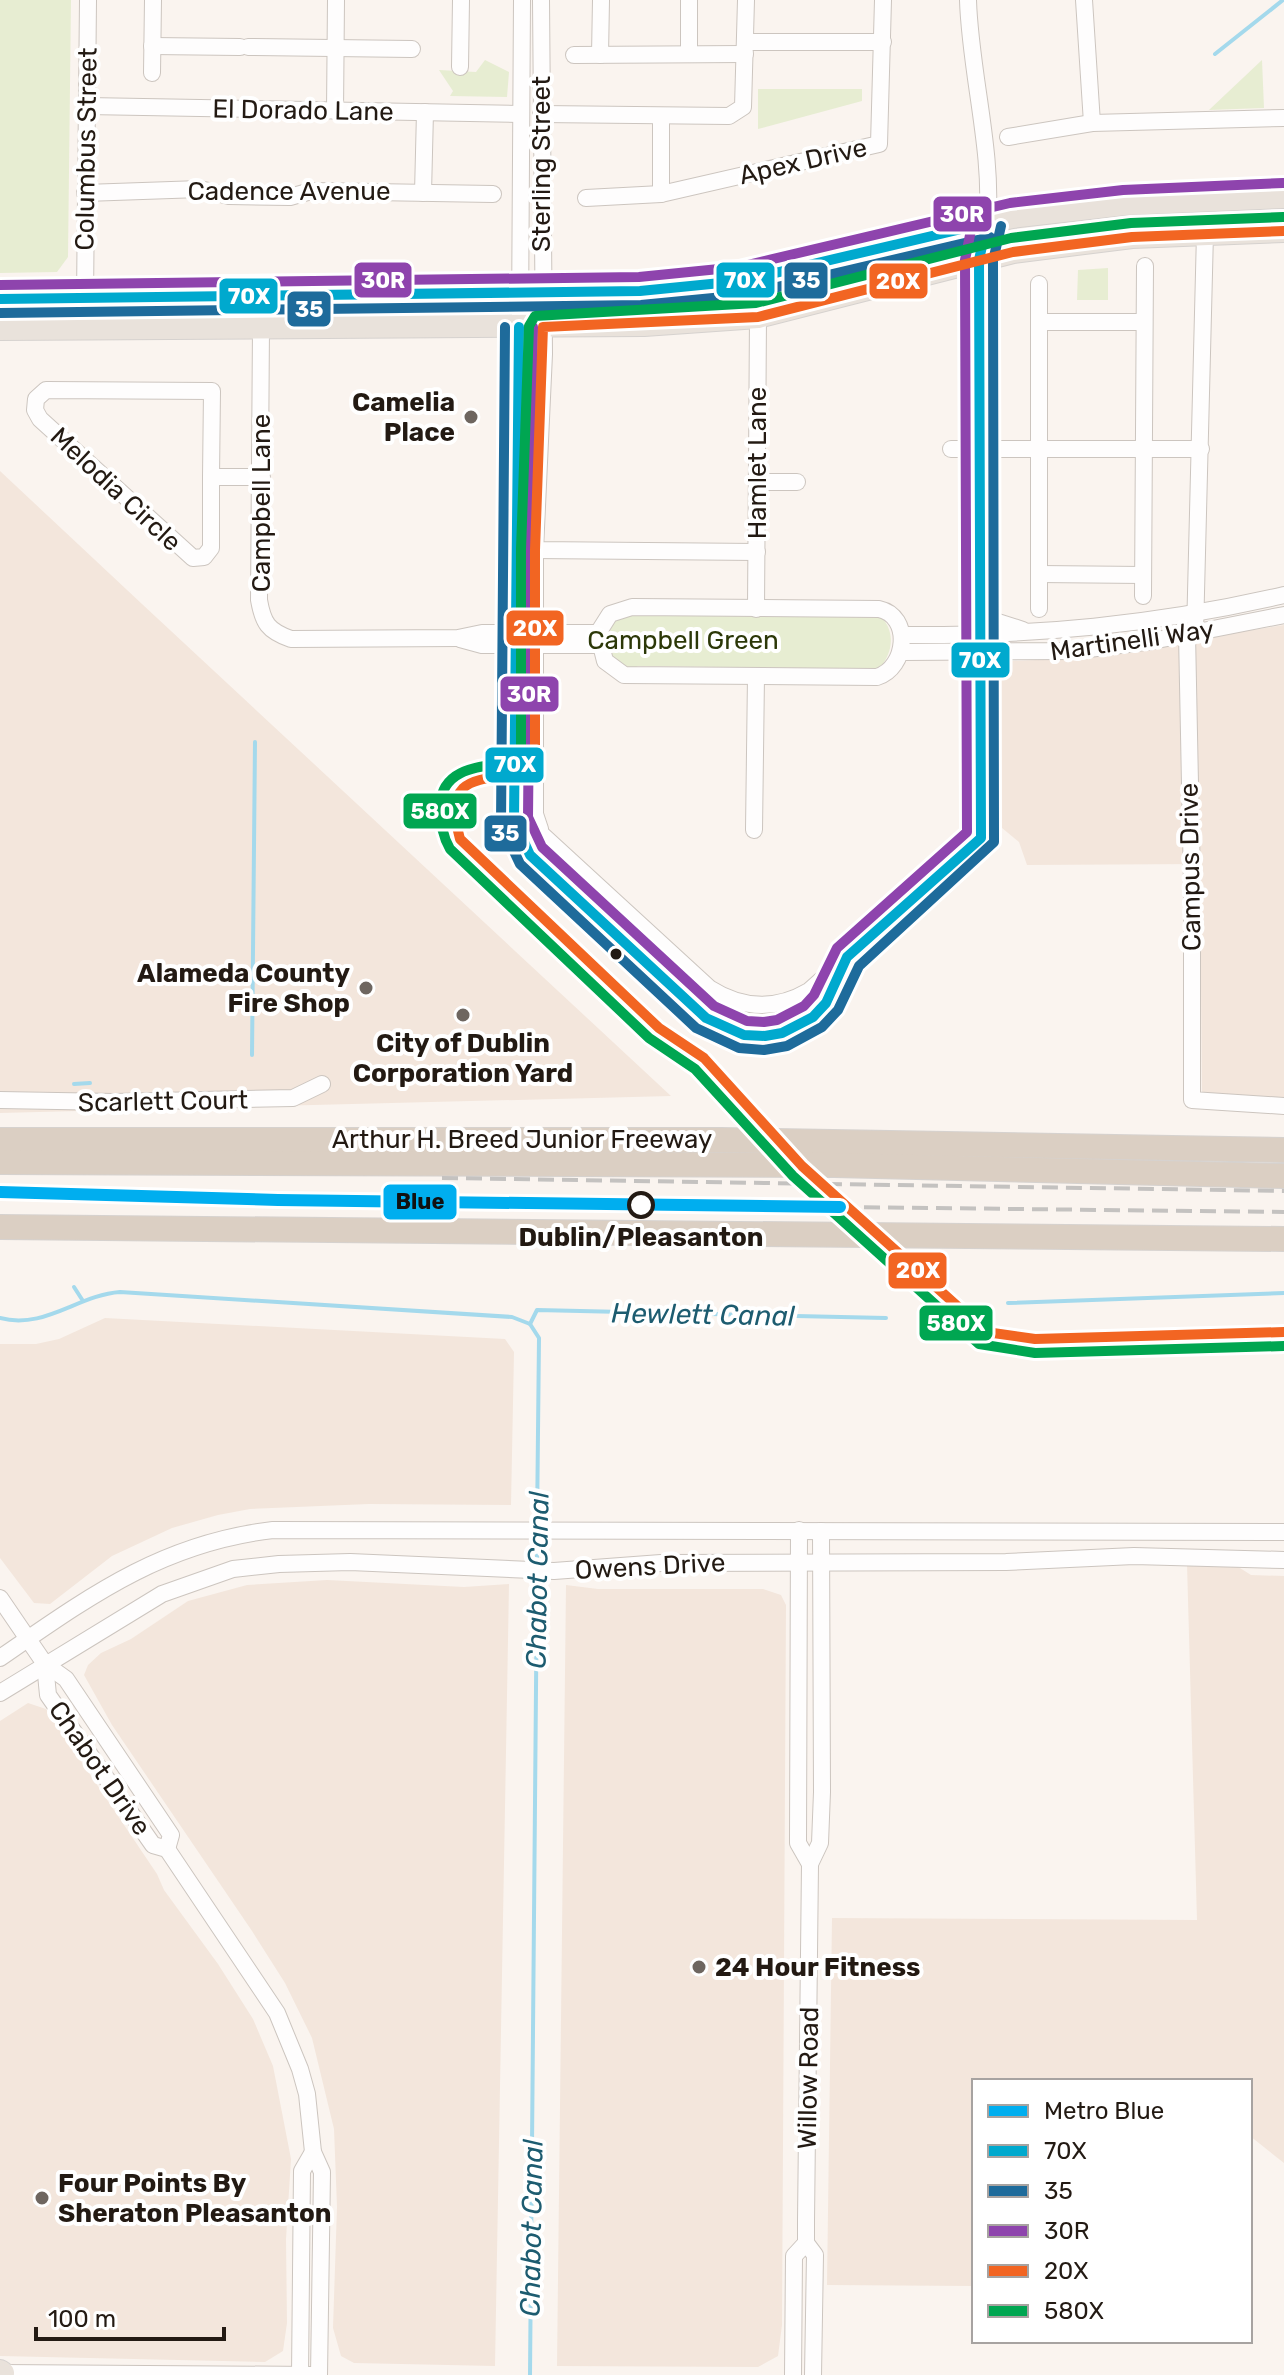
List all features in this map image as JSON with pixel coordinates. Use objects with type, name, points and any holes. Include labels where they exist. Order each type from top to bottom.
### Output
[{"type":"highway","name":"Arthur H. Breed Junior Freeway","points":[[8,1137],[721,1140],[1284,1150]]},
{"type":"highway","points":[[0,1162],[747,1164],[1284,1176]]},
{"type":"highway","points":[[0,1227],[1284,1239]]},
{"type":"main road","points":[[0,299],[640,291],[741,281],[987,223],[1124,204],[1284,197]]},
{"type":"main road","points":[[0,329],[543,327],[644,325],[758,317],[1013,252],[1120,239],[1284,231]]},
{"type":"street","name":"Columbus Street","points":[[85,297],[88,0]]},
{"type":"street","points":[[152,73],[153,0]]},
{"type":"street","points":[[335,111],[336,0]]},
{"type":"street","points":[[460,67],[461,0]]},
{"type":"street","name":"Sterling Street","points":[[522,0],[517,796],[527,821],[540,829],[709,988],[742,1003],[765,1006],[794,999],[809,991],[981,838],[979,653]]},
{"type":"street","name":"Sterling Street","points":[[540,829],[535,814],[535,550],[543,327],[541,0]]},
{"type":"street","points":[[600,55],[601,0]]},
{"type":"street","points":[[689,0],[689,54]]},
{"type":"street","points":[[541,114],[729,116],[743,107],[746,0]]},
{"type":"street","name":"Apex Drive","points":[[586,198],[661,194],[879,144],[883,0]]},
{"type":"street","points":[[902,644],[979,653],[979,260],[987,223],[985,165],[969,46],[968,0]]},
{"type":"street","points":[[1084,0],[1092,123]]},
{"type":"street","points":[[574,55],[689,54],[745,48],[883,42]]},
{"type":"street","points":[[152,46],[412,49]]},
{"type":"street","name":"El Dorado Lane","points":[[87,106],[520,114]]},
{"type":"street","points":[[423,193],[425,112]]},
{"type":"street","points":[[661,116],[661,194]]},
{"type":"street","points":[[1008,137],[1092,123],[1284,118]]},
{"type":"street","name":"Cadence Avenue","points":[[85,193],[200,189],[229,196],[290,197],[311,191],[493,194]]},
{"type":"street","name":"Campus Drive","points":[[1205,233],[1196,614],[1191,633],[1192,1100],[1284,1106]]},
{"type":"street","points":[[1143,596],[1145,266]]},
{"type":"street","points":[[1039,284],[1039,609]]},
{"type":"street","name":"Hamlet Lane","points":[[756,609],[758,317]]},
{"type":"street","points":[[1039,322],[1144,322]]},
{"type":"street","name":"Campbell Lane","points":[[261,327],[259,600],[263,623],[276,634],[291,639],[458,638],[482,633],[536,639]]},
{"type":"street","name":"Melodia Circle","points":[[46,390],[212,391],[211,477],[211,548],[204,557],[193,558],[40,419],[35,410],[36,399],[46,390]]},
{"type":"street","points":[[951,449],[1201,449]]},
{"type":"street","points":[[211,477],[262,477]]},
{"type":"street","points":[[757,482],[797,482]]},
{"type":"street","points":[[518,537],[535,550],[757,552]]},
{"type":"street","points":[[1039,574],[1143,575]]},
{"type":"street","name":"Martinelli Way","points":[[979,636],[1085,630],[1196,614],[1284,595]]},
{"type":"street","name":"Martinelli Way","points":[[979,602],[995,621],[1024,631],[1085,630]]},
{"type":"street","points":[[623,608],[756,609],[879,609],[893,619],[902,644],[892,669],[877,677],[624,675],[605,661],[598,639],[610,614],[623,608]]},
{"type":"street","name":"Martinelli Way","points":[[979,653],[1073,651],[1284,615]]},
{"type":"street","points":[[902,644],[979,636]]},
{"type":"street","points":[[536,639],[598,639]]},
{"type":"street","points":[[754,830],[756,676]]},
{"type":"street","name":"Scarlett Court","points":[[0,1100],[114,1102],[293,1098],[322,1084]]},
{"type":"street","name":"Owens Drive","points":[[0,1658],[143,1566],[184,1549],[237,1534],[273,1530],[1284,1532]]},
{"type":"street","name":"Willow Road","points":[[799,1530],[798,1843],[810,1864]]},
{"type":"street","name":"Willow Road","points":[[813,2375],[815,2255],[806,2243],[810,1864],[820,1843],[821,1531]]},
{"type":"street","name":"Owens Drive","points":[[0,1693],[162,1594],[233,1569],[350,1562],[554,1571],[661,1563],[1022,1562],[1134,1556],[1284,1560]]},
{"type":"street","points":[[0,1598],[45,1664]]},
{"type":"street","name":"Chabot Drive","points":[[45,1664],[48,1695],[153,1845],[167,1849],[277,2013],[307,2094],[313,2152],[322,2172],[319,2375]]},
{"type":"street","name":"Chabot Drive","points":[[45,1664],[66,1679],[171,1835],[167,1849]]},
{"type":"street","name":"Chabot Drive","points":[[300,2375],[302,2171],[313,2152]]},
{"type":"street","name":"Willow Road","points":[[793,2375],[794,2256],[806,2243]]},
{"type":"street","points":[[1,2372],[313,2375]]},
{"type":"shaded area","points":[[0,471],[142,604],[671,1096],[0,1113]]},
{"type":"shaded area","points":[[1284,625],[1284,1112],[1202,1108],[1200,864],[1027,865],[1019,842],[996,823],[995,662],[1076,658]]},
{"type":"shaded area","points":[[105,1318],[505,1339],[514,1352],[511,1505],[369,1504],[250,1509],[218,1515],[172,1528],[112,1556],[50,1604],[34,1603],[0,1558],[0,1344],[36,1344],[59,1339]]},
{"type":"shaded area","points":[[1232,1563],[1251,1575],[1284,1576],[1284,2163],[1252,2138],[1252,2079],[972,2079],[972,2286],[827,2285],[832,1918],[1197,1920],[1187,1564]]},
{"type":"shaded area","points":[[327,1580],[464,1587],[509,1584],[495,2366],[354,2363],[341,2356],[333,2328],[337,2207],[334,2129],[312,2038],[285,1983],[112,1725],[84,1675],[88,1665],[101,1653],[131,1639],[188,1601],[247,1585]]},
{"type":"shaded area","points":[[566,1585],[598,1589],[763,1589],[781,1595],[786,1605],[782,2325],[778,2356],[758,2367],[557,2366]]},
{"type":"shaded area","points":[[28,1703],[46,1709],[253,2019],[273,2066],[291,2159],[286,2239],[287,2323],[283,2351],[265,2362],[0,2356],[0,1721]]},
{"type":"green space","points":[[0,0],[71,0],[68,257],[57,272],[0,273]]},
{"type":"green space","points":[[485,60],[509,72],[507,97],[450,96],[453,91],[439,70],[476,72]]},
{"type":"green space","points":[[1262,60],[1264,108],[1209,110]]},
{"type":"green space","points":[[758,89],[862,89],[862,101],[758,129]]},
{"type":"green space","points":[[1108,268],[1108,300],[1077,300],[1078,270]]},
{"type":"green space","name":"Campbell Green","points":[[624,612],[878,614],[888,627],[891,641],[888,655],[879,669],[638,666],[631,671],[612,661],[609,639],[612,621]]},
{"type":"waterway","points":[[1215,54],[1283,0]]},
{"type":"waterway","points":[[252,1055],[255,742]]},
{"type":"waterway","points":[[74,1084],[90,1083]]},
{"type":"waterway","points":[[74,1287],[83,1301]]},
{"type":"waterway","name":"Chabot Canal","points":[[0,1318],[16,1320],[46,1316],[105,1294],[120,1292],[512,1317],[530,1324],[539,1338],[537,1525]]},
{"type":"waterway","name":"Hewlett Canal","points":[[1008,1303],[1284,1293]]},
{"type":"waterway","name":"Hewlett Canal","points":[[530,1324],[537,1310],[886,1318]]},
{"type":"waterway","name":"Chabot Canal","points":[[537,1534],[537,1565]]},
{"type":"waterway","name":"Chabot Canal","points":[[530,2375],[537,1574]]},
{"type":"railway","points":[[442,1178],[1284,1191]]},
{"type":"railway","points":[[840,1207],[1284,1212]]},
{"type":"metro line","name":"Blue","points":[[0,1192],[278,1200],[840,1207]]},
{"type":"transit line","name":"30R","points":[[0,285],[639,277],[739,267],[1010,203],[1123,190],[1283,183]]},
{"type":"transit line","name":"580X","points":[[1283,217],[1131,223],[1011,238],[756,303],[535,316],[529,326],[521,549],[521,760],[482,766],[458,774],[443,792],[440,806],[442,828],[450,849],[649,1038],[695,1069],[793,1176],[979,1344],[1035,1353],[1284,1346]]},
{"type":"transit line","name":"30R","points":[[533,327],[528,817],[542,847],[714,1006],[747,1021],[777,1020],[804,1006],[814,995],[837,948],[967,832],[965,260],[973,220]]},
{"type":"transit line","name":"70X","points":[[0,299],[640,291],[741,281],[987,223]]},
{"type":"transit line","name":"70X","points":[[519,327],[514,820],[530,855],[706,1018],[744,1035],[782,1033],[813,1017],[826,1003],[847,957],[981,838],[979,260],[987,223]]},
{"type":"transit line","name":"35","points":[[505,327],[501,824],[520,864],[696,1028],[739,1048],[764,1050],[787,1046],[822,1027],[838,1010],[859,966],[994,842],[993,261],[1001,226]]},
{"type":"transit line","name":"20X","points":[[1284,231],[1132,237],[1013,252],[758,317],[543,327],[535,550],[535,771],[471,783],[462,789],[457,800],[456,816],[460,839],[659,1028],[704,1058],[802,1166],[986,1332],[1035,1339],[1284,1332]]},
{"type":"transit line","name":"35","points":[[0,313],[641,305],[744,295],[990,237]]},
{"type":"place","name":"Camelia Place","points":[[471,417]]},
{"type":"place","name":"Alameda County Fire Shop","points":[[366,988]]},
{"type":"place","name":"City of Dublin Corporation Yard","points":[[463,1015]]},
{"type":"place","name":"Dublin/Pleasanton","points":[[641,1205]]},
{"type":"place","name":"24 Hour Fitness","points":[[699,1967]]},
{"type":"place","name":"Four Points By Sheraton Pleasanton","points":[[42,2198]]}]
